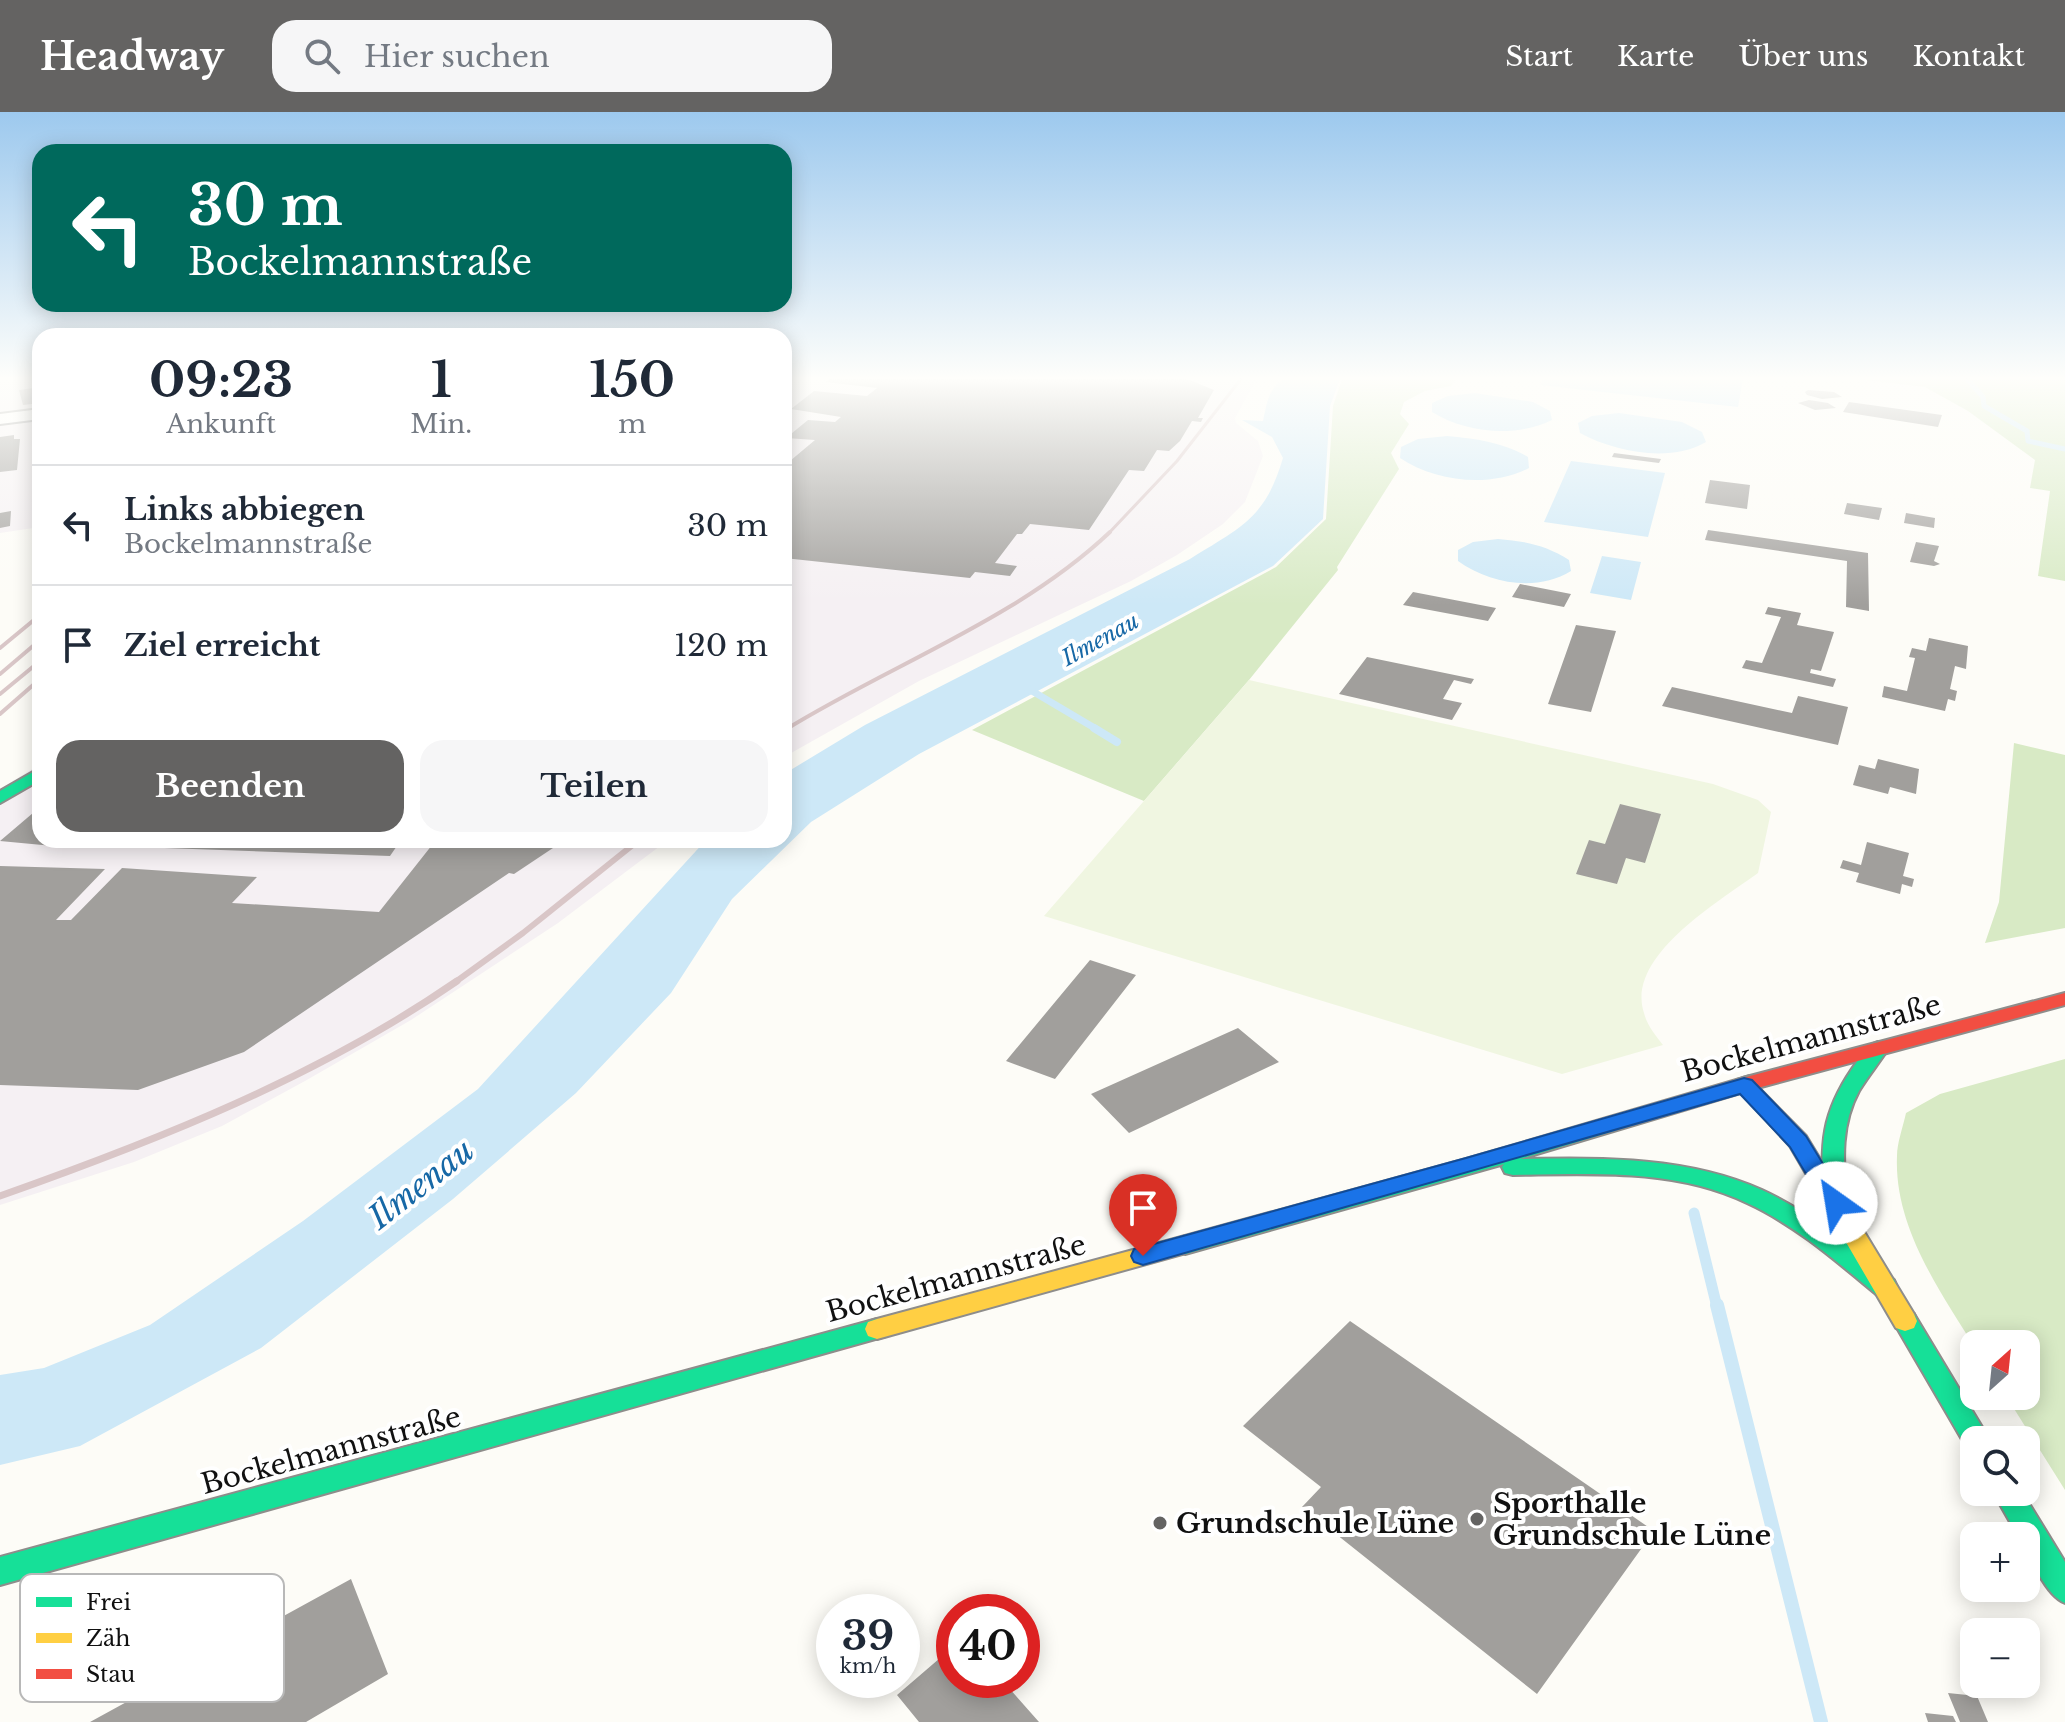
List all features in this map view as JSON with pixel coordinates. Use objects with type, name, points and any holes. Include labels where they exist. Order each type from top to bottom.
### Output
[{"type":"main road","points":[[0,798],[32,778]]},
{"type":"main road","name":"Bockelmannstraße","points":[[0,1571],[1466,1167],[1744,1085],[2065,999]]},
{"type":"main road","points":[[1836,1203],[1830,1136],[1833,1116],[1840,1098],[1878,1049]]},
{"type":"main road","points":[[1744,1085],[1798,1141],[1968,1426]]},
{"type":"main road","points":[[1466,1167],[1600,1167],[1710,1179],[1783,1211],[1885,1287]]},
{"type":"main road","points":[[2015,1506],[2065,1589]]},
{"type":"shaded area","points":[[0,454],[32,454],[32,528],[0,533]]},
{"type":"shaded area","points":[[792,454],[1262,454],[1245,502],[1223,524],[1177,555],[1131,581],[919,681],[792,752]]},
{"type":"shaded area","points":[[32,769],[32,848],[657,848],[558,923],[411,1020],[305,1081],[222,1126],[134,1162],[0,1205],[0,789]]},
{"type":"green space","points":[[1330,454],[1392,454],[1399,469],[1337,567],[1338,570],[1249,680],[1144,801],[972,730],[1276,567],[1326,519]]},
{"type":"green space","points":[[2027,454],[2065,454],[2065,581],[2038,576],[2050,491],[2030,488],[2035,460]]},
{"type":"green space","points":[[1249,680],[1713,784],[1758,800],[1771,812],[1758,873],[1680,932],[1648,971],[1642,992],[1644,1013],[1663,1045],[1562,1074],[1044,916]]},
{"type":"green space","points":[[2014,743],[2065,755],[2065,928],[1985,943],[1999,902]]},
{"type":"green space","points":[[2065,1059],[2065,1490],[2040,1450],[2040,1426],[2025,1426],[2015,1410],[2040,1410],[2040,1330],[1964,1330],[1921,1256],[1903,1207],[1897,1156],[1906,1113],[1940,1094]]},
{"type":"water","name":"Ilmenau","points":[[1281,454],[1327,454],[1323,519],[1273,566],[919,754],[811,822],[792,841],[792,769],[865,725],[1190,559],[1224,538],[1259,508],[1276,479],[1283,458]]},
{"type":"water","points":[[1400,454],[1522,454],[1528,457],[1529,468],[1497,478],[1463,480],[1430,472],[1400,458]]},
{"type":"water","points":[[1571,461],[1665,473],[1648,537],[1544,522]]},
{"type":"water","points":[[1498,539],[1543,547],[1569,560],[1571,571],[1544,582],[1514,582],[1484,575],[1458,561],[1458,550],[1473,542]]},
{"type":"water","points":[[1602,556],[1641,562],[1631,600],[1590,593]]},
{"type":"water","name":"Ilmenau","points":[[699,848],[784,848],[732,899],[671,993],[576,1093],[453,1199],[261,1348],[80,1446],[0,1465],[0,1375],[44,1368],[150,1325],[303,1221],[478,1089]]},
{"type":"building","points":[[0,454],[19,454],[17,470],[0,472]]},
{"type":"building","points":[[798,454],[1154,454],[1144,471],[1129,470],[1089,530],[1030,524],[1022,534],[1017,534],[995,563],[1017,566],[1010,576],[975,572],[970,578],[792,559],[792,459]]},
{"type":"building","points":[[1613,454],[1623,454],[1661,459],[1659,463],[1612,457]]},
{"type":"building","points":[[1710,480],[1750,485],[1747,509],[1705,503]]},
{"type":"building","points":[[1847,503],[1882,508],[1879,520],[1844,514]]},
{"type":"building","points":[[11,511],[10,526],[0,528],[0,513]]},
{"type":"building","points":[[1906,513],[1935,518],[1934,528],[1904,523]]},
{"type":"building","points":[[1708,530],[1868,553],[1869,611],[1846,607],[1847,561],[1705,540]]},
{"type":"building","points":[[1916,542],[1939,546],[1934,561],[1940,564],[1910,562]]},
{"type":"building","points":[[1520,584],[1571,594],[1564,607],[1512,597]]},
{"type":"building","points":[[1413,592],[1496,608],[1488,621],[1403,605]]},
{"type":"building","points":[[1768,607],[1801,613],[1797,625],[1834,632],[1821,671],[1811,669],[1810,673],[1836,679],[1833,687],[1742,668],[1746,660],[1762,663],[1781,617],[1765,614]]},
{"type":"building","points":[[1576,625],[1616,631],[1591,712],[1548,704]]},
{"type":"building","points":[[1929,638],[1968,646],[1966,669],[1955,666],[1950,689],[1957,691],[1955,701],[1948,699],[1945,711],[1882,697],[1884,686],[1907,691],[1915,658],[1909,657],[1912,648],[1926,651]]},
{"type":"building","points":[[1367,657],[1474,679],[1471,684],[1454,680],[1443,699],[1462,703],[1452,720],[1339,694]]},
{"type":"building","points":[[1672,687],[1792,713],[1798,696],[1848,707],[1838,745],[1662,706]]},
{"type":"building","points":[[1878,759],[1919,769],[1916,794],[1890,787],[1888,794],[1853,785],[1859,765],[1875,769]]},
{"type":"building","points":[[1620,804],[1661,814],[1645,863],[1626,858],[1617,884],[1576,874],[1589,840],[1605,844]]},
{"type":"building","points":[[32,814],[32,844],[0,841]]},
{"type":"building","points":[[1867,842],[1909,853],[1903,876],[1914,879],[1912,887],[1902,884],[1900,894],[1856,882],[1859,873],[1840,868],[1843,860],[1861,865]]},
{"type":"building","points":[[165,848],[396,848],[390,856]]},
{"type":"building","points":[[430,848],[553,848],[514,874],[509,873],[244,1052],[138,1090],[0,1085],[0,866],[105,869],[56,920],[71,920],[122,868],[257,877],[232,903],[379,912]]},
{"type":"building","points":[[1090,960],[1136,975],[1055,1079],[1006,1061]]},
{"type":"building","points":[[1238,1028],[1279,1062],[1129,1133],[1091,1094]]},
{"type":"building","name":"Sporthalle Grundschule Lüne","points":[[1350,1321],[1654,1531],[1537,1694],[1302,1507],[1321,1487],[1243,1426]]},
{"type":"building","points":[[351,1579],[388,1674],[306,1722],[90,1722],[127,1702],[284,1702],[284,1616]]},
{"type":"building","points":[[936,1661],[936,1698],[1018,1698],[1039,1722],[919,1722],[899,1698],[920,1698],[920,1675]]},
{"type":"building","points":[[1948,1693],[1960,1694],[1960,1698],[1978,1698],[1988,1722],[1960,1722]]},
{"type":"building","points":[[1925,1713],[1953,1716],[1956,1722],[1928,1722]]},
{"type":"waterway","points":[[1027,688],[1098,730]]},
{"type":"waterway","points":[[1094,728],[1117,742]]},
{"type":"waterway","points":[[1694,1213],[1717,1307]]},
{"type":"waterway","points":[[1717,1305],[1821,1722]]},
{"type":"railway","points":[[1109,533],[1182,454]]},
{"type":"railway","points":[[792,726],[995,615],[1074,563],[1109,533]]},
{"type":"railway","points":[[0,648],[32,622]]},
{"type":"railway","points":[[0,674],[32,647]]},
{"type":"railway","points":[[0,694],[32,668]]},
{"type":"railway","points":[[0,714],[32,686]]},
{"type":"railway","points":[[454,983],[523,933],[629,848]]},
{"type":"railway","points":[[0,1196],[236,1104],[349,1047],[454,983]]},
{"type":"traffic: fast","points":[[0,798],[32,778]]},
{"type":"traffic: fast","points":[[1835,1196],[1833,1151],[1837,1117],[1851,1086],[1878,1049]]},
{"type":"traffic: fast","points":[[1185,1245],[1466,1167],[1750,1083]]},
{"type":"traffic: fast","points":[[1513,1167],[1636,1168],[1666,1171],[1725,1185],[1789,1215],[1885,1287]]},
{"type":"traffic: fast","points":[[1905,1321],[1968,1426]]},
{"type":"traffic: fast","points":[[0,1571],[877,1329]]},
{"type":"traffic: fast","points":[[2015,1506],[2065,1589]]},
{"type":"traffic: slow","points":[[1744,1085],[1798,1141],[1905,1321]]},
{"type":"traffic: slow","points":[[877,1329],[1185,1245]]},
{"type":"traffic: jam","points":[[1750,1083],[2065,999]]},
{"type":"place","name":"Sporthalle Grundschule Lüne","points":[[1477,1519]]},
{"type":"place","name":"Grundschule Lüne","points":[[1160,1523]]},
{"type":"route","points":[[1143,1256],[1466,1167],[1744,1085],[1798,1141],[1836,1203]]}]
